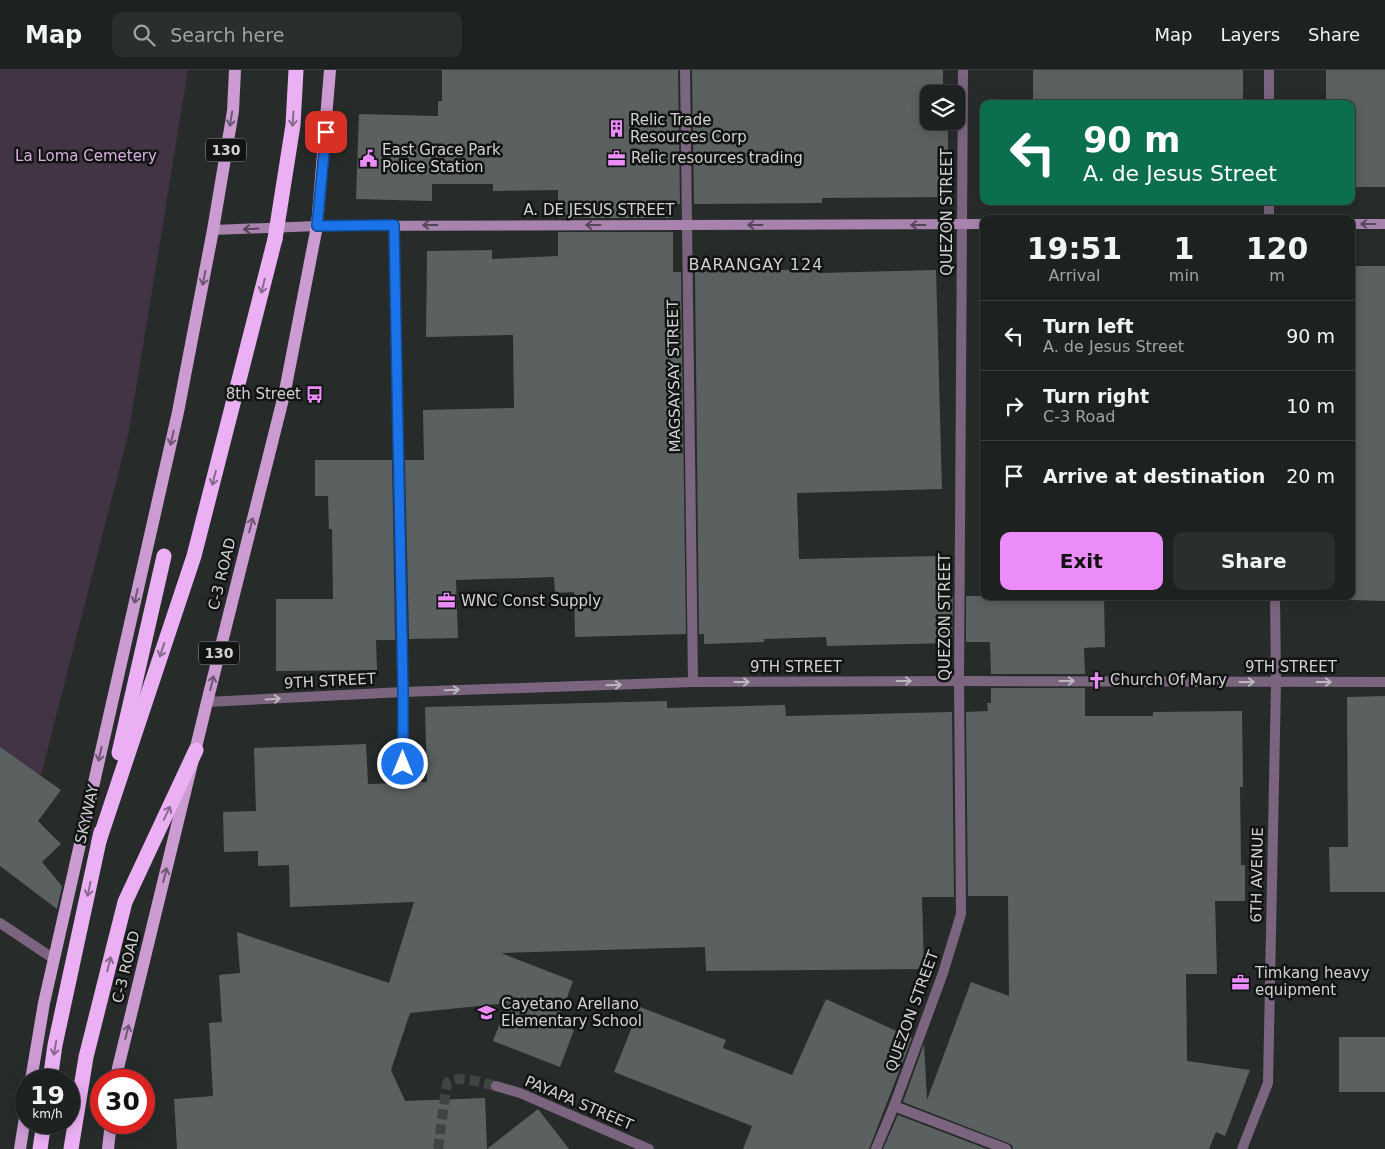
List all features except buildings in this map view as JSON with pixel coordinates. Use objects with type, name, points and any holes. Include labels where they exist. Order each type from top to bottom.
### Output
[{"type":"highway","points":[[99,841],[196,546],[275,239],[293,125],[296,70]]},
{"type":"highway","name":"SKYWAY","points":[[52,1069],[55,1045],[99,841],[164,556]]},
{"type":"highway","points":[[72,1149],[86,1057],[126,902],[196,750]]},
{"type":"highway","points":[[40,1149],[42,1134]]},
{"type":"main road","name":"130","points":[[33,1069],[44,1004],[178,412],[214,230],[233,110],[235,70]]},
{"type":"main road","name":"C-3 ROAD","points":[[118,1069],[207,702],[285,391],[317,226],[330,70]]},
{"type":"main road","name":"A. DE JESUS STREET","points":[[214,230],[394,225],[980,224]]},
{"type":"main road","points":[[1355,224],[1385,224]]},
{"type":"main road","points":[[20,1149],[22,1134]]},
{"type":"main road","points":[[108,1149],[110,1134]]},
{"type":"street","name":"MAGSAYSAY STREET","points":[[685,70],[693,682]]},
{"type":"street","name":"QUEZON STREET","points":[[876,1149],[894,1106],[943,973],[961,914],[959,681],[963,70]]},
{"type":"street","points":[[1270,70],[1270,100]]},
{"type":"street","points":[[394,225],[403,764]]},
{"type":"street","name":"6TH AVENUE","points":[[1242,1149],[1268,1083],[1276,682],[1274,600]]},
{"type":"street","name":"9TH STREET","points":[[207,702],[403,692],[693,682],[1385,682]]},
{"type":"street","points":[[0,923],[54,959]]},
{"type":"street","name":"PAYAPA STREET","points":[[496,1086],[520,1093],[649,1149]]},
{"type":"street","points":[[894,1106],[1006,1149]]},
{"type":"green space","name":"La Loma Cemetery","points":[[0,70],[188,70],[129,431],[41,775],[0,756]]},
{"type":"tunnel","points":[[438,1149],[447,1083],[452,1080],[464,1079],[496,1086]]},
{"type":"place","name":"Relic Trade Resources Corp","points":[[616,129]]},
{"type":"place","name":"Relic resources trading","points":[[617,158]]},
{"type":"place","name":"East Grace Park Police Station","points":[[368,159]]},
{"type":"place","name":"8th Street","points":[[315,394]]},
{"type":"place","name":"WNC Const Supply","points":[[447,601]]},
{"type":"place","name":"Church Of Mary","points":[[1096,680]]},
{"type":"place","name":"Timkang heavy equipment","points":[[1241,982]]},
{"type":"place","name":"Cayetano Arellano Elementary School","points":[[487,1013]]},
{"type":"district","name":"BARANGAY 124","points":[[756,264]]},
{"type":"route","points":[[326,132],[317,226],[394,225],[403,764]]}]
